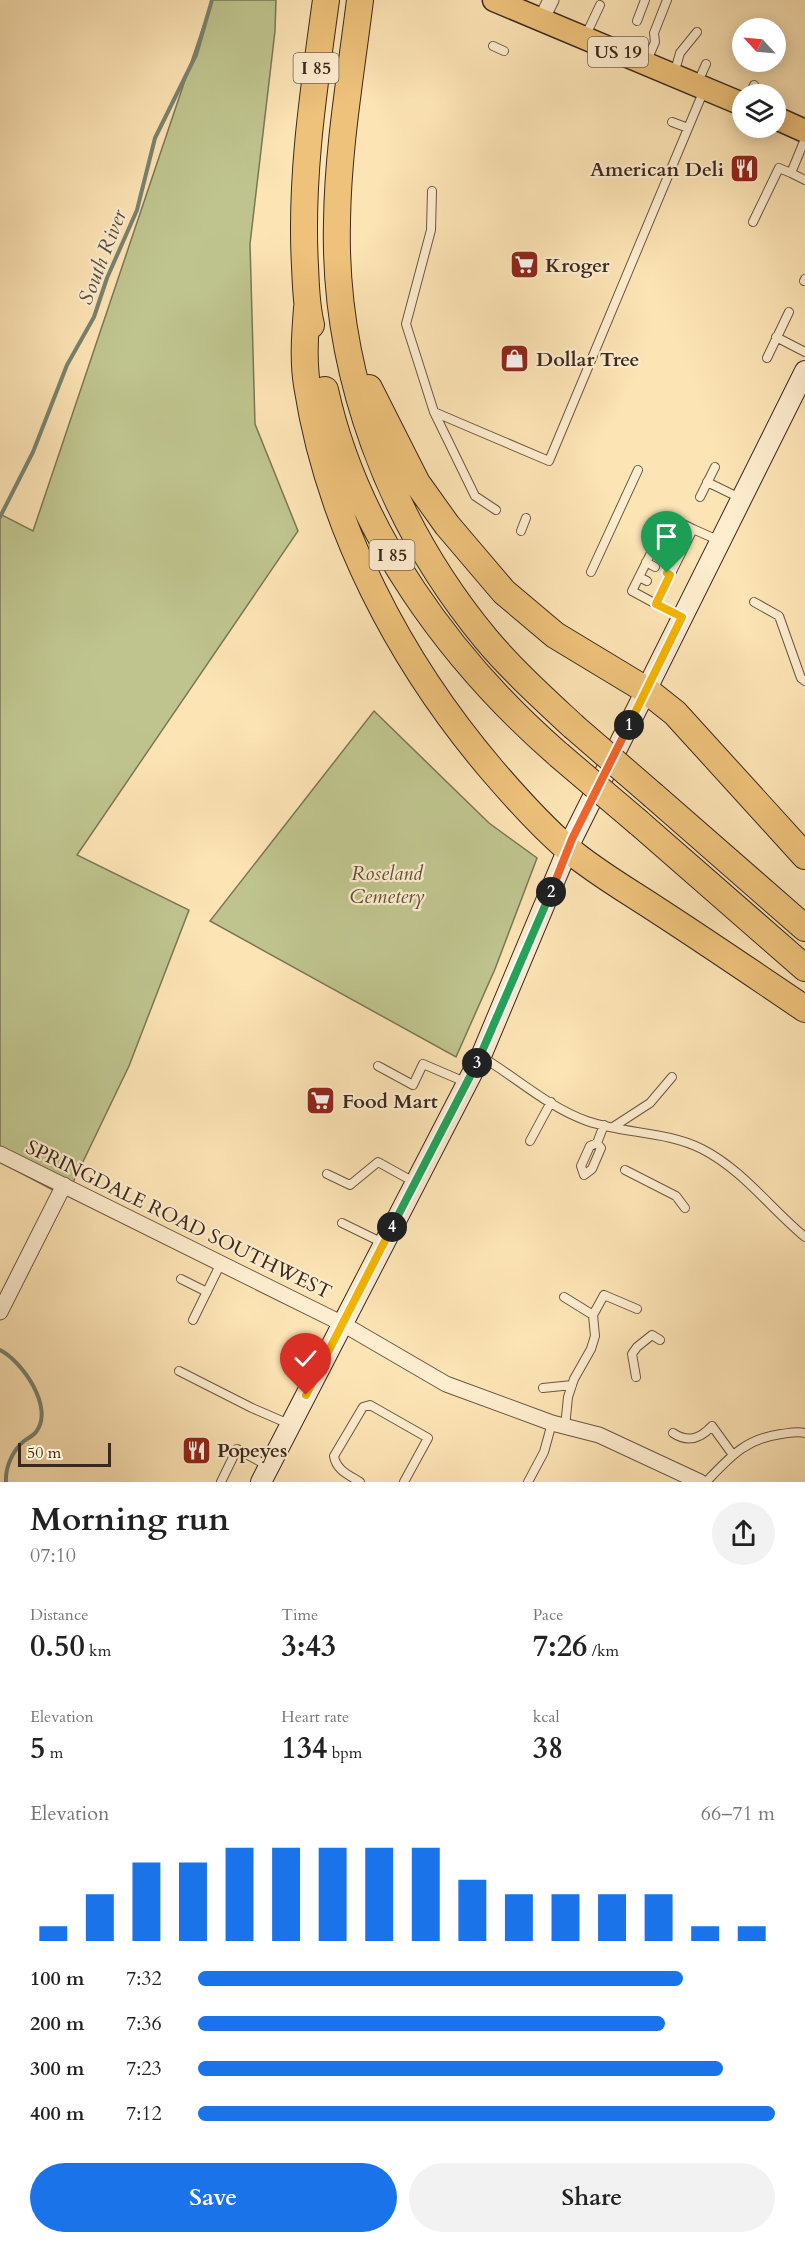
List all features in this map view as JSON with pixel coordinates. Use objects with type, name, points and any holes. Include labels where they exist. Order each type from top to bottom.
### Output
[{"type":"highway","name":"I 85","points":[[326,0],[308,135],[305,178],[303,233],[307,308],[331,418],[351,473],[377,527],[412,589],[432,618],[462,657],[521,722],[805,968]]},
{"type":"highway","name":"I 85","points":[[360,0],[339,171],[337,266],[346,342],[369,432],[386,476],[422,549],[486,639],[573,726],[805,928]]},
{"type":"highway","points":[[307,308],[304,352],[307,384],[314,420],[340,511],[369,579],[413,661],[460,732],[519,801],[568,849],[805,1009]]},
{"type":"highway","points":[[346,342],[417,483],[447,525],[488,573],[528,614],[555,634],[646,690],[675,712],[805,856]]},
{"type":"main road","name":"US 19","points":[[508,3],[546,10],[585,38],[700,87],[732,92]]},
{"type":"main road","points":[[786,122],[805,130]]},
{"type":"main road","points":[[265,1474],[481,1056],[568,849],[805,371]]},
{"type":"street","name":"SPRINGDALE ROAD SOUTHWEST","points":[[0,1154],[343,1324],[446,1384],[558,1425],[598,1436],[700,1482]]},
{"type":"street","points":[[0,1312],[64,1185]]},
{"type":"lane","points":[[637,21],[645,0]]},
{"type":"lane","points":[[645,64],[656,42],[654,33],[667,0]]},
{"type":"lane","points":[[585,38],[600,5]]},
{"type":"lane","points":[[673,75],[680,53],[697,32]]},
{"type":"lane","points":[[493,46],[504,51]]},
{"type":"lane","points":[[434,412],[548,464],[688,128],[706,64]]},
{"type":"lane","points":[[672,122],[688,128]]},
{"type":"lane","points":[[791,173],[805,139]]},
{"type":"lane","points":[[753,222],[779,168],[805,180]]},
{"type":"lane","points":[[432,191],[431,230],[406,324],[434,412],[475,496],[496,510]]},
{"type":"lane","points":[[767,358],[789,312]]},
{"type":"lane","points":[[777,337],[805,352]]},
{"type":"lane","points":[[700,496],[715,467]]},
{"type":"lane","points":[[591,572],[638,470]]},
{"type":"lane","points":[[707,482],[741,499]]},
{"type":"lane","points":[[682,617],[632,591],[659,536],[669,517],[721,542]]},
{"type":"lane","points":[[521,531],[526,518]]},
{"type":"lane","points":[[656,604],[675,561],[693,529]]},
{"type":"lane","points":[[659,536],[668,540]]},
{"type":"lane","points":[[652,550],[661,554]]},
{"type":"lane","points":[[646,562],[655,567]]},
{"type":"lane","points":[[639,577],[647,581]]},
{"type":"lane","points":[[754,602],[778,616],[801,678],[805,681]]},
{"type":"lane","points":[[481,1056],[550,1102],[587,1121],[666,1136],[701,1148],[732,1168],[805,1238]]},
{"type":"lane","points":[[378,1066],[413,1085],[423,1064],[467,1082]]},
{"type":"lane","points":[[613,1127],[650,1103],[672,1077]]},
{"type":"lane","points":[[530,1141],[550,1102]]},
{"type":"lane","points":[[597,1143],[604,1125]]},
{"type":"lane","points":[[327,1174],[350,1185],[378,1162],[415,1183]]},
{"type":"lane","points":[[625,1170],[676,1196],[685,1208]]},
{"type":"lane","points":[[342,1223],[384,1243]]},
{"type":"lane","points":[[193,1320],[221,1263]]},
{"type":"lane","points":[[182,1279],[207,1292]]},
{"type":"lane","points":[[528,1482],[558,1425],[572,1385],[591,1349],[595,1336],[593,1316],[604,1295],[637,1309]]},
{"type":"lane","points":[[564,1297],[593,1316]]},
{"type":"lane","points":[[636,1377],[632,1354],[652,1335],[660,1340]]},
{"type":"lane","points":[[179,1371],[252,1408],[291,1424]]},
{"type":"lane","points":[[543,1388],[572,1385]]},
{"type":"lane","points":[[360,1482],[343,1472],[335,1464],[334,1456],[363,1407],[370,1406],[428,1438],[404,1482]]},
{"type":"lane","points":[[673,1433],[682,1439],[694,1439],[705,1434],[712,1426],[733,1455]]},
{"type":"lane","points":[[706,1482],[741,1447],[768,1436],[802,1432]]},
{"type":"lane","points":[[221,1482],[237,1449],[265,1474]]},
{"type":"green space","points":[[212,0],[276,0],[275,31],[250,244],[255,424],[298,531],[77,855],[189,910],[129,1066],[66,1197],[0,1162],[0,514],[33,531]]},
{"type":"green space","name":"Roseland Cemetery","points":[[374,711],[489,823],[537,858],[495,969],[456,1057],[210,921]]},
{"type":"waterway","name":"South River","points":[[0,517],[33,452],[67,365],[94,317],[107,278],[137,210],[155,138],[196,55],[212,0]]},
{"type":"waterway","name":"South River","points":[[0,1350],[18,1364],[26,1374],[39,1398],[41,1411],[41,1422],[36,1432],[16,1449],[10,1459],[6,1482]]},
{"type":"place","name":"American Deli","points":[[745,169]]},
{"type":"place","name":"Kroger","points":[[524,265]]},
{"type":"place","name":"Dollar Tree","points":[[515,359]]},
{"type":"place","name":"Food Mart","points":[[321,1101]]},
{"type":"place","name":"Popeyes","points":[[196,1450]]},
{"type":"route","points":[[306,1395],[481,1056],[572,839],[682,617],[656,604],[670,575],[667,573]]}]
